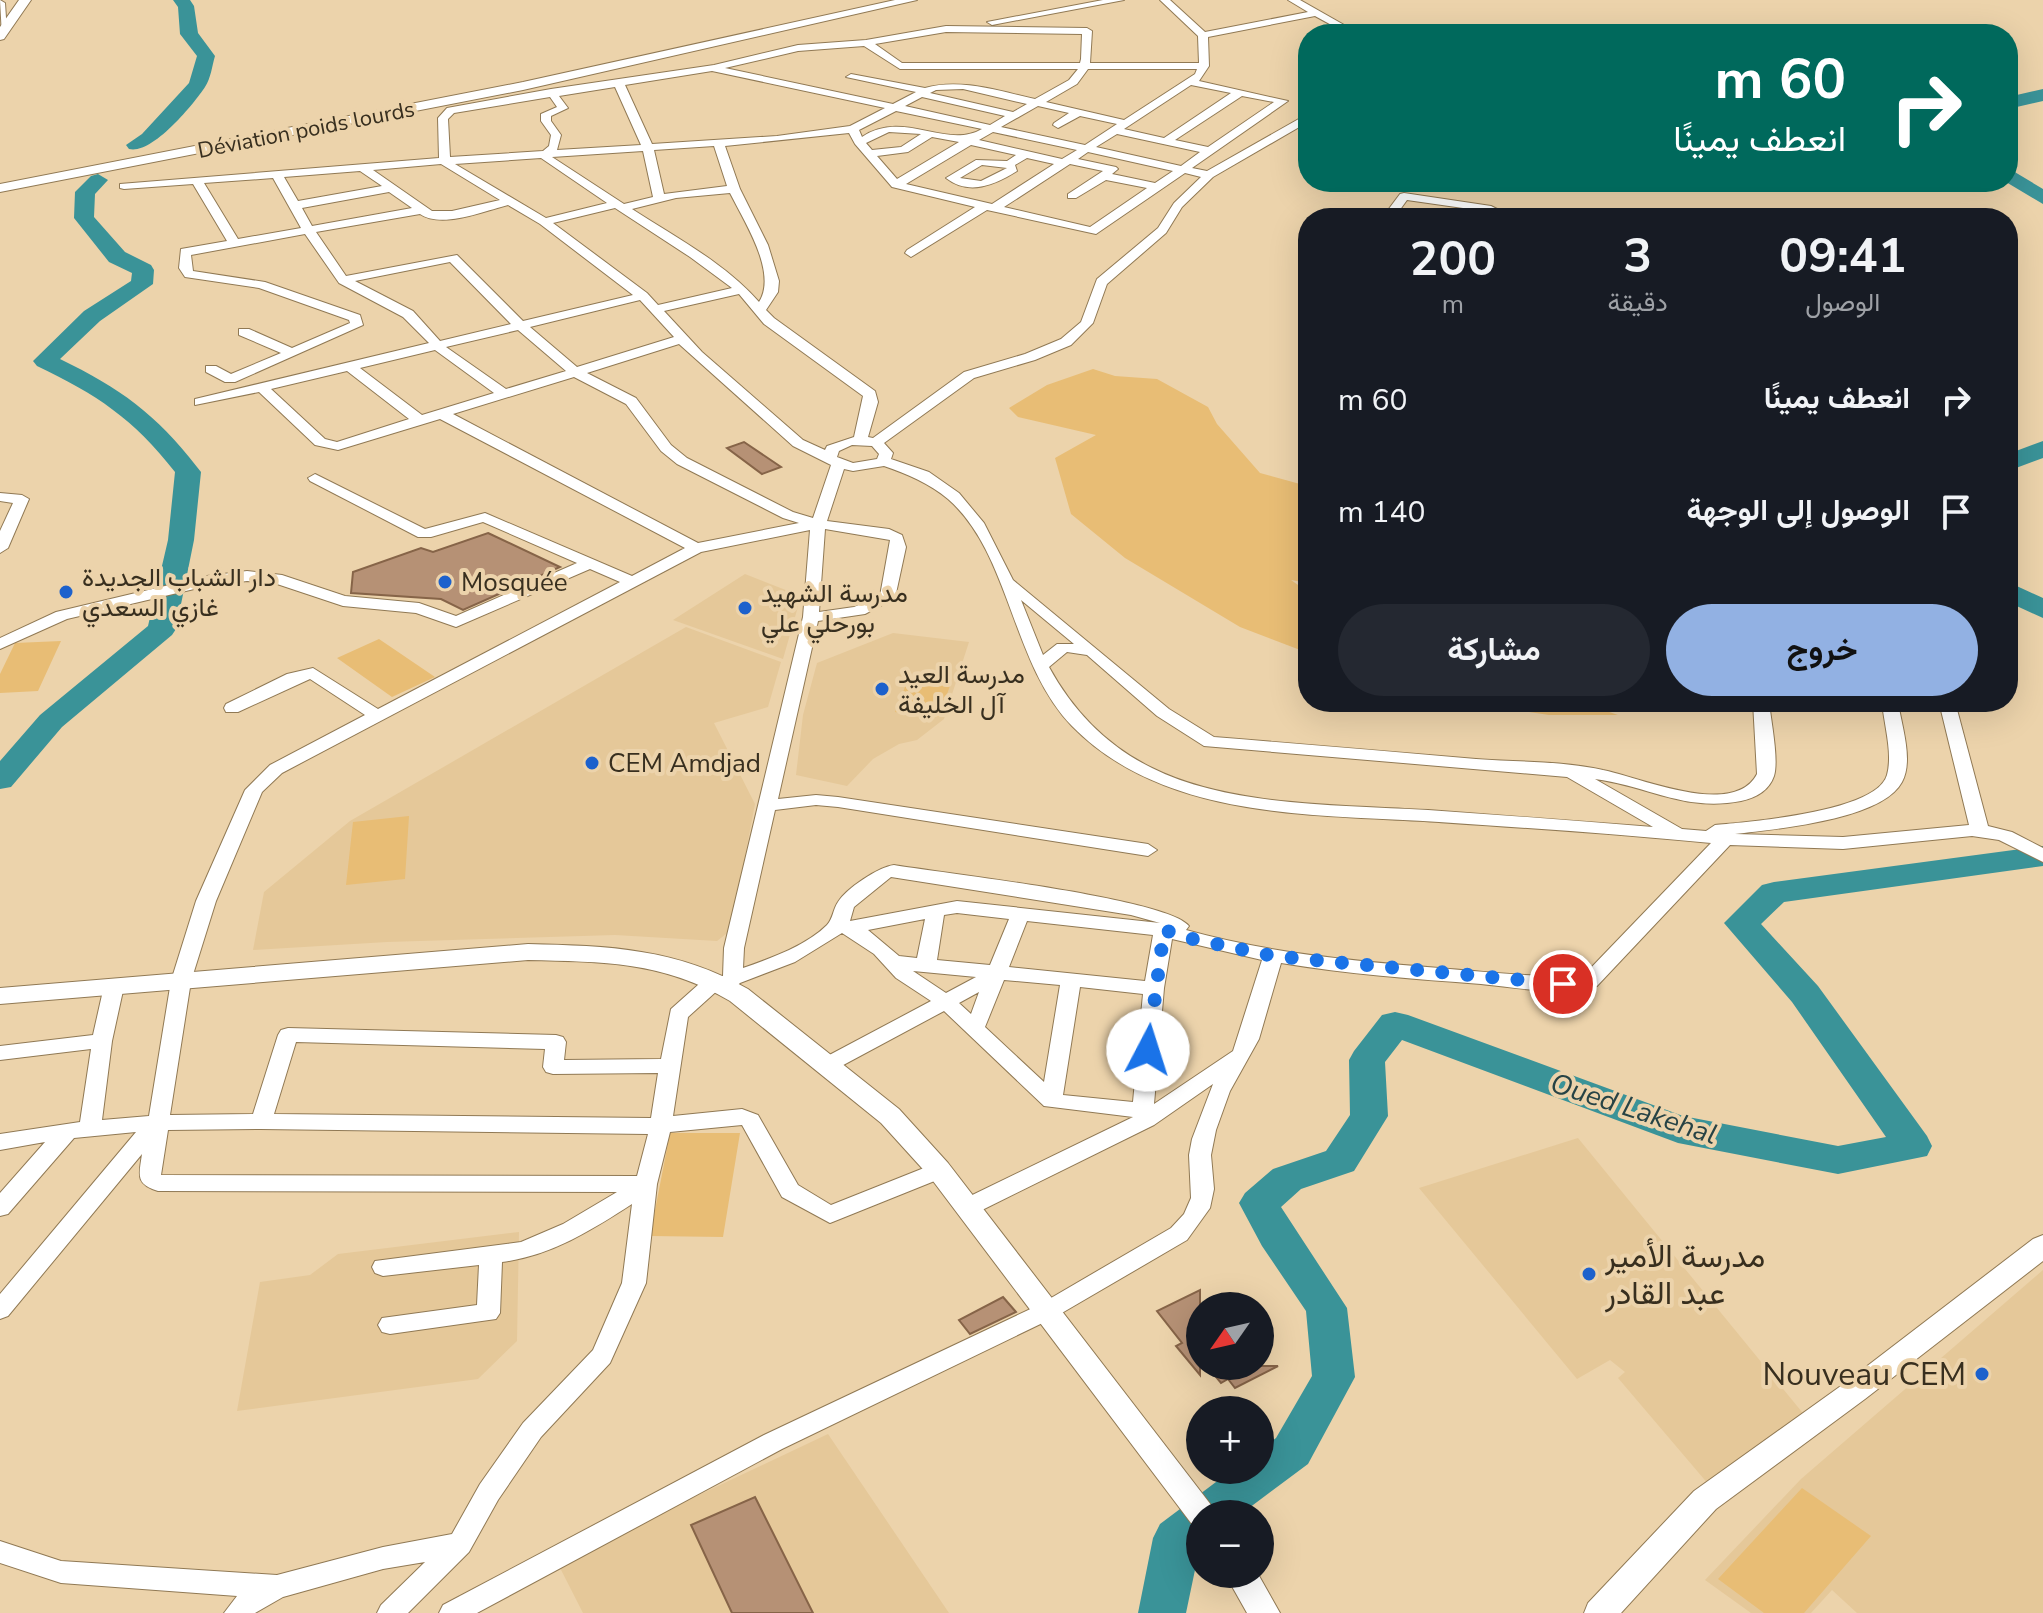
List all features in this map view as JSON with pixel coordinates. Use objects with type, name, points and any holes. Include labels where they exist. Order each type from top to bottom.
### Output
[{"type":"main road","points":[[1,34],[25,0]]},
{"type":"main road","name":"Déviation poids lourds","points":[[0,186],[507,89],[911,0]]},
{"type":"main road","points":[[0,996],[528,952],[594,951],[667,963],[724,982],[890,1116],[939,1170],[1192,1500]]},
{"type":"main road","points":[[1600,1613],[1705,1500],[1855,1391],[2043,1246]]},
{"type":"main road","points":[[1240,1588],[1250,1613]]},
{"type":"main road","points":[[1249,1588],[1264,1613]]},
{"type":"street","points":[[443,161],[446,153],[443,118],[448,112],[551,92],[712,68],[798,48],[866,43],[1119,0]]},
{"type":"street","points":[[911,253],[1066,161],[1199,76],[1204,66],[1203,35],[1165,0]]},
{"type":"street","points":[[1293,0],[1337,24]]},
{"type":"street","points":[[0,3],[1,34]]},
{"type":"street","points":[[1203,35],[1317,13]]},
{"type":"street","points":[[896,185],[1035,101],[1073,82],[1081,76],[1085,66],[1087,31],[946,29]]},
{"type":"street","points":[[866,43],[931,88]]},
{"type":"street","points":[[619,63],[648,148],[659,198]]},
{"type":"street","points":[[900,66],[1204,66]]},
{"type":"street","points":[[712,68],[1209,175]]},
{"type":"street","points":[[851,77],[931,88],[1012,115]]},
{"type":"street","points":[[853,129],[859,142],[896,185],[1092,231],[1181,169],[1289,102],[1190,82]]},
{"type":"street","points":[[124,186],[830,134],[853,129],[931,88],[963,86],[1125,123]]},
{"type":"street","points":[[545,155],[554,147],[556,135],[546,121],[546,114],[563,108],[551,92]]},
{"type":"street","points":[[1166,141],[1240,92]]},
{"type":"street","points":[[1058,125],[1079,112]]},
{"type":"street","points":[[876,442],[969,375],[1030,357],[1066,342],[1087,323],[1101,282],[1162,230],[1178,205],[1209,175],[1298,124]]},
{"type":"street","points":[[859,142],[876,133],[908,129],[1024,155],[1112,169],[1072,196]]},
{"type":"street","points":[[1114,130],[1209,151]]},
{"type":"street","points":[[869,154],[904,150],[930,133]]},
{"type":"street","points":[[719,144],[734,189],[762,245],[773,281],[772,292],[760,310]]},
{"type":"street","points":[[545,155],[694,254],[742,290],[769,321],[870,394],[871,402],[860,440]]},
{"type":"street","points":[[1009,164],[1024,155]]},
{"type":"street","points":[[443,161],[544,222],[643,296],[681,339],[798,443],[834,460],[868,466],[883,461],[914,470],[959,500],[1009,582],[1041,666],[1065,705],[1101,742],[1131,764],[1163,779],[1261,802],[1724,840],[1842,843],[1979,828],[2022,841],[2043,856]]},
{"type":"street","points":[[363,168],[421,210],[438,216],[511,201]]},
{"type":"street","points":[[278,176],[311,229],[320,250],[343,280],[408,314],[436,345],[503,393]]},
{"type":"street","points":[[1104,176],[1156,187]]},
{"type":"street","points":[[197,181],[234,243]]},
{"type":"street","points":[[297,205],[392,188]]},
{"type":"street","points":[[544,222],[659,198],[734,189]]},
{"type":"street","points":[[1395,208],[1404,196],[1484,208]]},
{"type":"street","points":[[211,369],[230,379],[357,325],[355,318],[261,285],[189,274],[185,268],[185,252],[421,210]]},
{"type":"street","points":[[343,280],[453,258],[520,325],[574,371],[631,401],[660,441],[682,461],[788,515],[818,524],[889,534],[897,538],[898,547],[887,598],[874,607],[850,615],[811,617]]},
{"type":"street","points":[[655,309],[742,290]]},
{"type":"street","points":[[200,402],[643,296]]},
{"type":"street","points":[[244,332],[291,352]]},
{"type":"street","points":[[260,386],[328,446],[338,446],[681,339]]},
{"type":"street","points":[[313,342],[420,421]]},
{"type":"street","points":[[442,414],[696,548]]},
{"type":"street","points":[[724,982],[811,617],[818,524],[836,445],[860,440],[876,442],[886,449],[883,461]]},
{"type":"street","points":[[315,478],[423,534],[437,533],[472,517],[485,517],[632,582]]},
{"type":"street","points":[[0,497],[22,499],[0,548]]},
{"type":"street","points":[[646,1184],[158,1183],[149,1179],[181,981],[206,901],[254,790],[276,769],[696,548],[818,524]]},
{"type":"street","points":[[0,644],[62,615],[207,581],[247,576],[276,578],[343,601],[419,608],[456,622],[590,563]]},
{"type":"street","points":[[1009,582],[1093,651],[1158,712],[1210,742],[1600,774],[1686,798],[1716,800],[1744,795],[1760,786],[1766,774],[1762,712]]},
{"type":"street","points":[[1041,666],[1063,647],[1093,651]]},
{"type":"street","points":[[232,708],[293,678],[313,673],[378,716]]},
{"type":"street","points":[[1569,772],[1681,835],[1764,825],[1841,811],[1885,792],[1894,783],[1897,770],[1891,712]]},
{"type":"street","points":[[1950,712],[1979,828]]},
{"type":"street","points":[[765,806],[816,800],[838,802],[1148,850]]},
{"type":"street","points":[[390,1613],[460,1544],[489,1492],[532,1430],[602,1356],[634,1283],[646,1184],[661,1123],[678,1014],[724,982],[785,958],[845,926],[957,907],[1164,930],[1273,956],[1548,984],[1590,981],[1724,840]]},
{"type":"street","points":[[845,926],[846,904],[886,872],[894,871],[1133,909],[1174,922],[1193,939]]},
{"type":"street","points":[[926,965],[936,909]]},
{"type":"street","points":[[975,1028],[1021,913]]},
{"type":"street","points":[[845,926],[881,949],[892,962],[945,1001],[1051,1101],[1144,1116]]},
{"type":"street","points":[[1144,1116],[1154,988],[1164,930]]},
{"type":"street","points":[[452,1613],[773,1442],[1047,1311],[1179,1234],[1197,1217],[1204,1197],[1199,1165],[1208,1119],[1233,1067],[1244,1052],[1273,956]]},
{"type":"street","points":[[892,962],[1154,988]]},
{"type":"street","points":[[827,1065],[998,974]]},
{"type":"street","points":[[1051,1101],[1071,981]]},
{"type":"street","points":[[0,1208],[79,1130],[114,986]]},
{"type":"street","points":[[261,1121],[288,1035],[556,1042],[553,1067],[670,1066]]},
{"type":"street","points":[[0,1053],[102,1041]]},
{"type":"street","points":[[968,1207],[1144,1116],[1244,1052]]},
{"type":"street","points":[[0,1142],[156,1123],[261,1121],[650,1126],[742,1117],[750,1120],[790,1191],[830,1215],[939,1170]]},
{"type":"street","points":[[0,1310],[156,1123]]},
{"type":"street","points":[[383,1267],[522,1251],[580,1228],[646,1184]]},
{"type":"street","points":[[390,1325],[488,1313],[491,1254]]},
{"type":"street","points":[[237,1613],[252,1599],[277,1587],[383,1558],[460,1544]]},
{"type":"street","points":[[0,1552],[61,1572],[277,1587]]},
{"type":"shaded area","points":[[1093,369],[1115,376],[1157,379],[1208,407],[1217,424],[1260,473],[1298,483],[1298,581],[1291,580],[1298,585],[1298,649],[1240,627],[1125,558],[1071,514],[1055,458],[1096,435],[1018,417],[1009,408],[1047,385]]},
{"type":"shaded area","name":"مدرسة الشهيد بورحلي علي","points":[[745,574],[801,596],[783,659],[673,620]]},
{"type":"shaded area","name":"CEM Amdjad","points":[[686,627],[781,662],[768,707],[714,723],[755,804],[731,930],[717,941],[615,935],[387,942],[253,950],[264,892],[350,821]]},
{"type":"shaded area","name":"مدرسة العيد آل الخليفة","points":[[893,633],[969,642],[944,719],[917,740],[899,744],[873,759],[847,786],[796,775],[803,715],[817,663]]},
{"type":"shaded area","points":[[379,639],[435,677],[392,697],[337,658]]},
{"type":"shaded area","points":[[61,641],[38,691],[0,693],[0,674],[15,643]]},
{"type":"shaded area","points":[[909,677],[952,680],[939,717],[895,712]]},
{"type":"shaded area","points":[[1529,712],[1609,712],[1618,715]]},
{"type":"shaded area","points":[[409,816],[405,879],[346,885],[353,822]]},
{"type":"shaded area","points":[[670,1133],[740,1133],[723,1237],[650,1236]]},
{"type":"shaded area","name":"مدرسة الأمير عبد القادر","points":[[1578,1138],[1811,1423],[1715,1492],[1618,1378],[1625,1372],[1610,1360],[1577,1379],[1419,1188]]},
{"type":"shaded area","points":[[519,1232],[517,1341],[478,1379],[237,1411],[260,1282],[310,1275],[338,1254]]},
{"type":"shaded area","name":"Nouveau CEM","points":[[2043,1270],[2043,1613],[1857,1613],[1832,1590],[1811,1613],[1751,1613],[1705,1580],[1801,1479]]},
{"type":"shaded area","points":[[828,1434],[949,1613],[583,1613],[557,1562]]},
{"type":"shaded area","points":[[1802,1488],[1871,1536],[1804,1613],[1764,1613],[1718,1579]]},
{"type":"building","points":[[744,442],[781,467],[762,474],[727,448]]},
{"type":"building","name":"Mosquée","points":[[488,533],[560,567],[463,610],[441,599],[351,593],[353,572],[421,548],[433,552]]},
{"type":"building","points":[[1003,1297],[1016,1312],[970,1334],[959,1320]]},
{"type":"building","points":[[1186,1297],[1186,1358],[1176,1346],[1182,1343],[1157,1311]]},
{"type":"building","points":[[1229,1380],[1251,1380],[1235,1388]]},
{"type":"building","points":[[755,1497],[813,1613],[732,1613],[691,1525]]},
{"type":"waterway","points":[[136,145],[149,138],[198,84],[206,56],[189,34],[186,6],[181,0]]},
{"type":"waterway","name":"Oued Lakehal","points":[[2018,101],[2043,95]]},
{"type":"waterway","points":[[0,780],[51,721],[162,629],[181,540],[188,472],[161,437],[100,387],[45,361],[92,316],[142,284],[143,270],[117,257],[84,218],[85,192],[98,180]]},
{"type":"waterway","name":"Oued Lakehal","points":[[2018,181],[2043,198]]},
{"type":"waterway","name":"Oued Lakehal","points":[[2018,459],[2043,449]]},
{"type":"waterway","name":"Oued Lakehal","points":[[2018,596],[2043,610]]},
{"type":"waterway","name":"Oued Lakehal","points":[[1226,1500],[1292,1451],[1334,1377],[1326,1308],[1276,1235],[1259,1203],[1287,1179],[1340,1161],[1369,1116],[1367,1060],[1395,1024],[1678,1129],[1838,1160],[1913,1146],[1805,994],[1741,923],[1774,893],[2043,856]]},
{"type":"waterway","name":"Oued Lakehal","points":[[1162,1613],[1176,1538],[1186,1530]]},
{"type":"place","name":"Mosquée","points":[[445,582]]},
{"type":"place","name":"دار الشباب الجديدة غازي السعدي","points":[[66,592]]},
{"type":"place","name":"مدرسة الشهيد بورحلي علي","points":[[745,608]]},
{"type":"place","name":"مدرسة العيد آل الخليفة","points":[[882,689]]},
{"type":"place","name":"CEM Amdjad","points":[[592,763]]},
{"type":"place","name":"مدرسة الأمير عبد القادر","points":[[1589,1274]]},
{"type":"place","name":"Nouveau CEM","points":[[1982,1374]]},
{"type":"route","points":[[1148,1050],[1164,930],[1273,956],[1563,984]]}]
